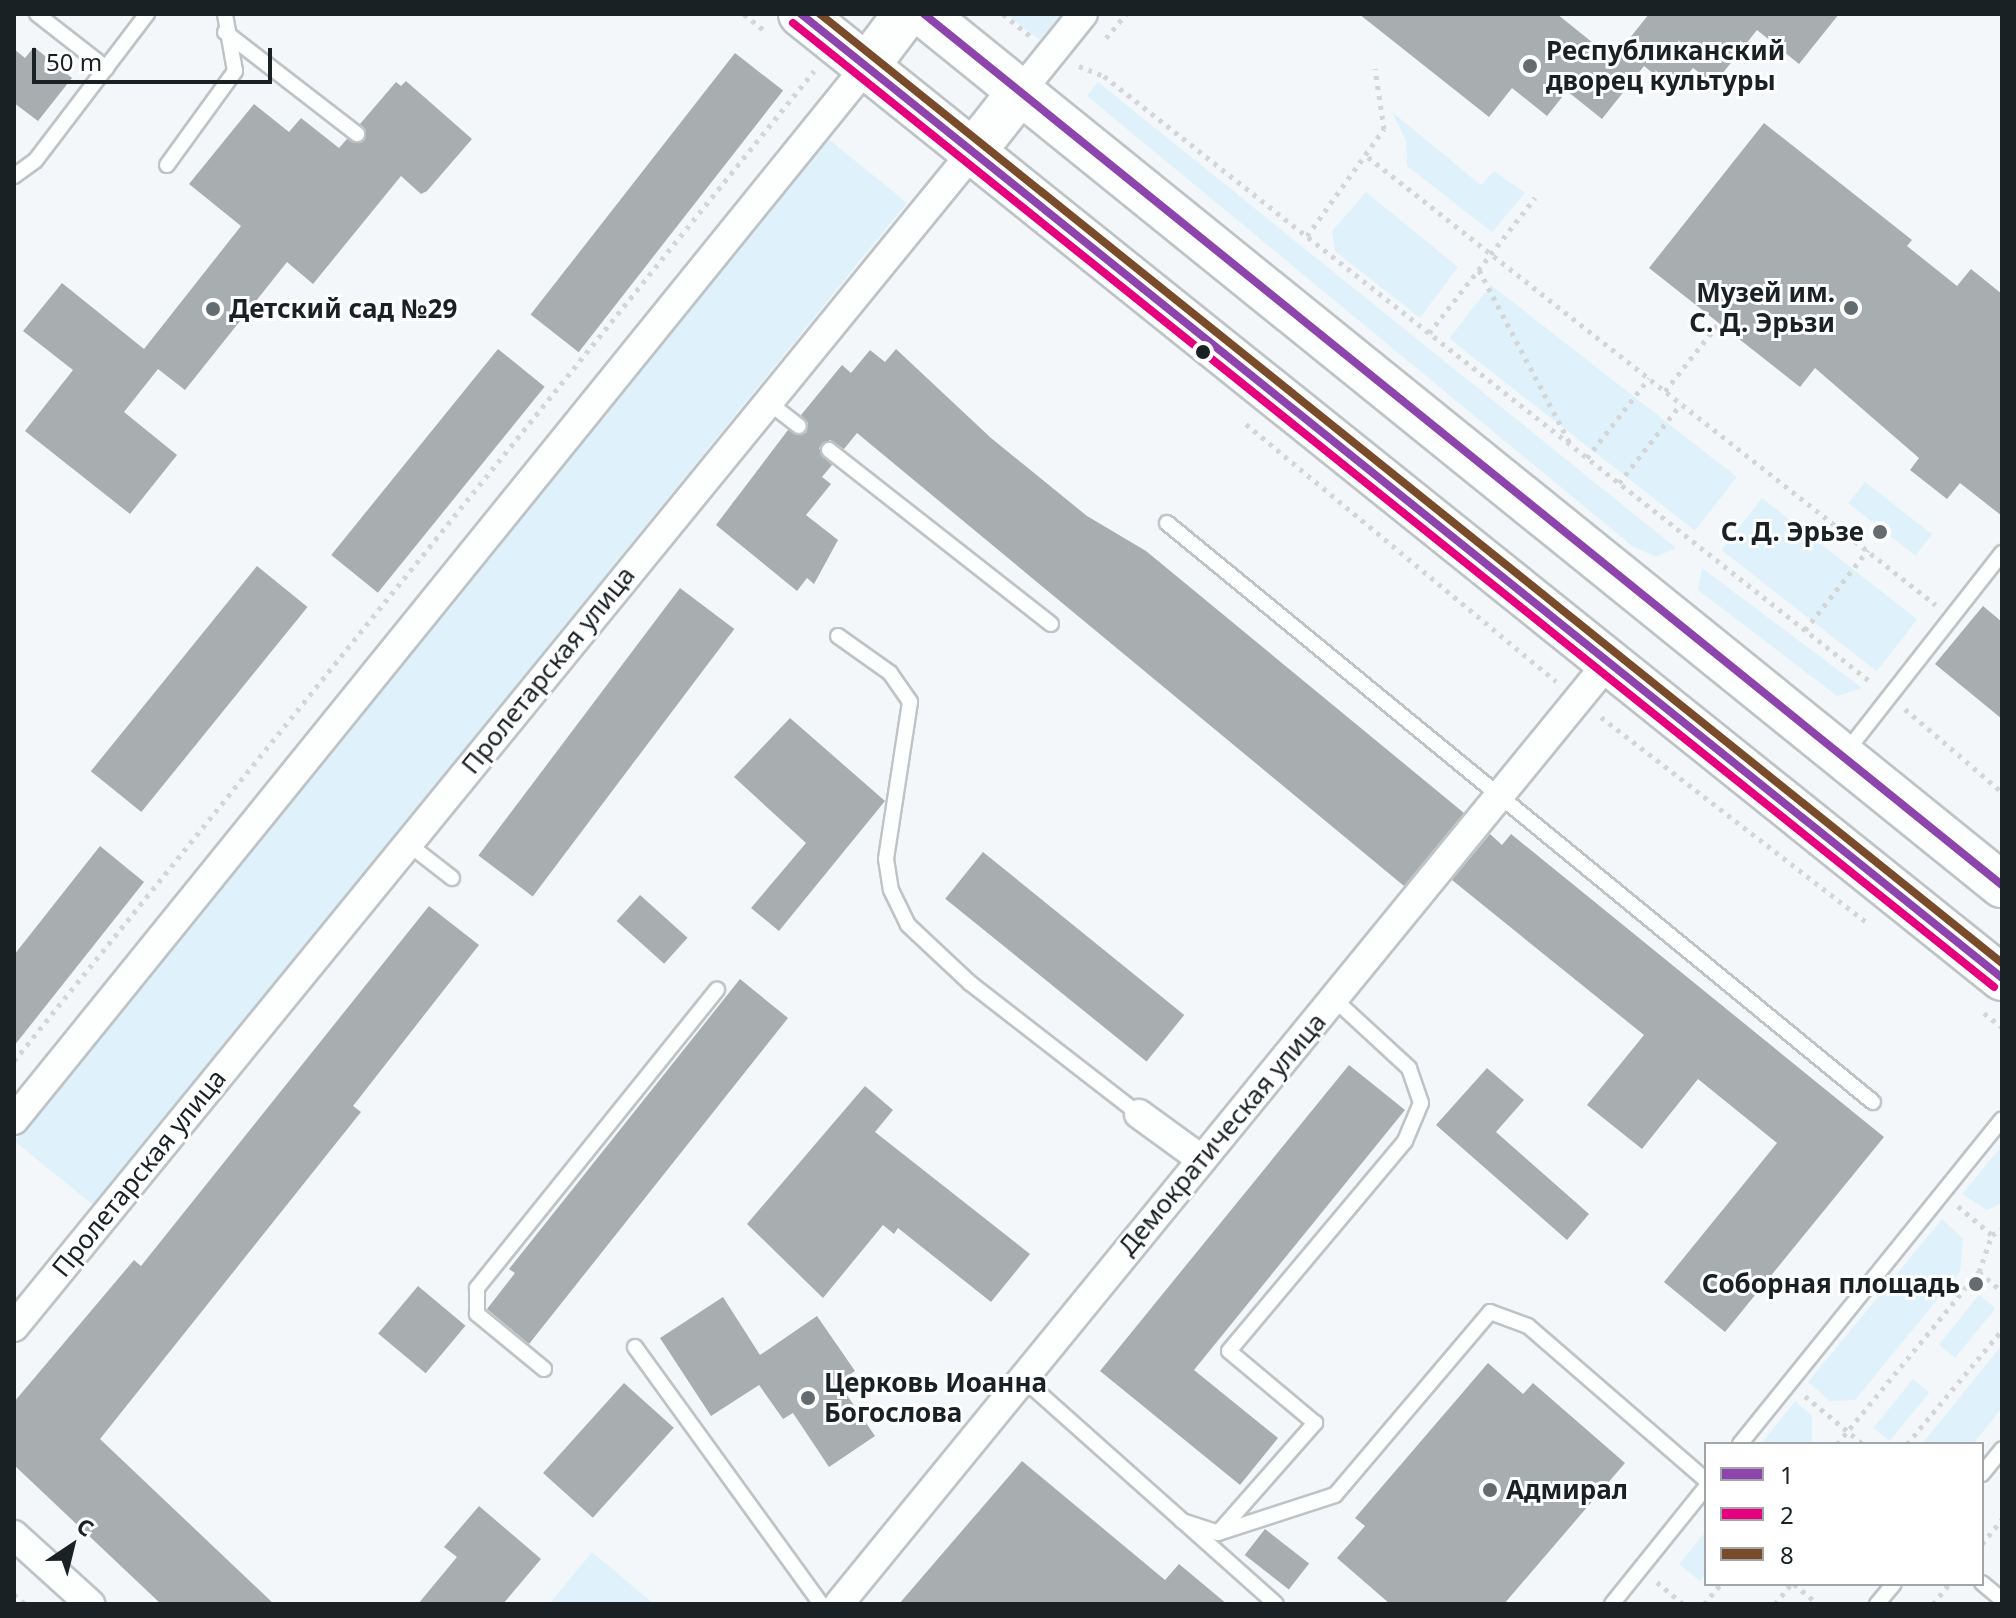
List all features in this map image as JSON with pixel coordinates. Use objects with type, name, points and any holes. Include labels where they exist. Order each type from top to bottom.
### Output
[{"type":"main road","points":[[801,14],[1607,664],[1990,993]]},
{"type":"main road","points":[[866,67],[906,14]]},
{"type":"main road","points":[[924,14],[2002,885]]},
{"type":"main road","name":"Пролетарская улица","points":[[972,153],[1020,92]]},
{"type":"street","name":"Пролетарская улица","points":[[1020,92],[1083,14]]},
{"type":"street","points":[[14,1120],[866,67]]},
{"type":"street","name":"Пролетарская улица","points":[[14,1327],[972,153]]},
{"type":"street","name":"Демократическая улица","points":[[839,1604],[1021,1377],[1502,796],[1607,664]]},
{"type":"street","points":[[1139,1114],[1201,1159]]},
{"type":"street","points":[[14,1535],[90,1604]]},
{"type":"lane","points":[[37,14],[106,68]]},
{"type":"lane","points":[[14,176],[35,161],[147,14]]},
{"type":"lane","points":[[167,165],[235,71],[224,31],[225,14]]},
{"type":"lane","points":[[224,31],[357,134]]},
{"type":"lane","points":[[768,402],[799,426]]},
{"type":"lane","points":[[829,450],[1051,624]]},
{"type":"lane","points":[[1167,523],[1873,1102]]},
{"type":"lane","points":[[1844,756],[2002,553]]},
{"type":"lane","points":[[838,636],[890,673],[910,702],[886,859],[891,890],[908,925],[970,983],[1139,1114]]},
{"type":"lane","points":[[407,843],[452,878]]},
{"type":"lane","points":[[544,1369],[477,1314],[477,1288],[717,990]]},
{"type":"lane","points":[[1218,1533],[1315,1423],[1229,1351],[1405,1141],[1421,1103],[1409,1068],[1334,999]]},
{"type":"lane","points":[[1742,1442],[2002,1119]]},
{"type":"lane","points":[[1182,1521],[1218,1533],[1335,1495],[1490,1312],[1528,1326],[1704,1478]]},
{"type":"lane","points":[[635,1347],[821,1604]]},
{"type":"lane","points":[[1021,1377],[1276,1604]]},
{"type":"lane","points":[[1984,1472],[2002,1449]]},
{"type":"lane","points":[[1612,1604],[1704,1489]]},
{"type":"lane","points":[[1984,1585],[2002,1600]]},
{"type":"lane","points":[[1877,1604],[1892,1586]]},
{"type":"path","points":[[1081,67],[1104,76],[1891,697],[2002,792]]},
{"type":"path","points":[[1307,236],[1368,157],[1384,129],[1375,69]]},
{"type":"path","points":[[1368,157],[1953,617]]},
{"type":"path","points":[[1429,333],[1535,198]]},
{"type":"path","points":[[1479,270],[1571,444]]},
{"type":"path","points":[[1665,391],[1719,323]]},
{"type":"path","points":[[1587,458],[1649,378]]},
{"type":"path","points":[[1619,483],[1681,404]]},
{"type":"path","points":[[1233,413],[1579,699],[1878,930]]},
{"type":"path","points":[[1805,630],[1868,550]]},
{"type":"path","points":[[1990,993],[2002,1027]]},
{"type":"path","points":[[1942,1193],[1992,1235]]},
{"type":"path","points":[[1839,1442],[1979,1272],[1992,1235],[2002,1229]]},
{"type":"path","points":[[1979,1272],[2002,1291]]},
{"type":"path","points":[[1909,1442],[2002,1330]]},
{"type":"path","points":[[1789,1383],[1861,1442]]},
{"type":"path","points":[[1984,1542],[2002,1519]]},
{"type":"path","points":[[1657,1582],[1683,1604]]},
{"type":"path","points":[[1704,1604],[1719,1586]]},
{"type":"path","points":[[1775,1604],[1790,1586]]},
{"type":"path","points":[[1795,1586],[1818,1604]]},
{"type":"path","points":[[1933,1604],[1947,1586]]},
{"type":"path","points":[[14,1594],[25,1604]]},
{"type":"shaded area","points":[[1006,14],[1061,14],[1040,40]]},
{"type":"shaded area","points":[[1098,82],[1676,548],[1656,557],[1632,546],[1087,96]]},
{"type":"shaded area","points":[[1392,112],[1481,185],[1494,171],[1525,193],[1492,232],[1407,166],[1406,141]]},
{"type":"shaded area","points":[[827,138],[907,203],[95,1206],[15,1141]]},
{"type":"shaded area","points":[[1366,192],[1458,267],[1420,318],[1335,251],[1332,231]]},
{"type":"shaded area","points":[[1491,285],[1737,477],[1695,531],[1449,339]]},
{"type":"shaded area","points":[[1865,482],[1932,534],[1915,556],[1848,503]]},
{"type":"shaded area","points":[[1762,498],[1917,619],[1877,671],[1721,550]]},
{"type":"shaded area","points":[[1702,568],[1862,688],[1837,696],[1698,590]]},
{"type":"shaded area","points":[[2002,1146],[2002,1203],[1987,1210],[1962,1194]]},
{"type":"shaded area","points":[[1942,1219],[1963,1239],[1960,1272],[1855,1400],[1830,1401],[1808,1382]]},
{"type":"shaded area","points":[[1979,1295],[1995,1308],[1955,1358],[1939,1345]]},
{"type":"shaded area","points":[[2002,1345],[2002,1408],[1975,1442],[1924,1442]]},
{"type":"shaded area","points":[[1913,1379],[1929,1392],[1890,1441],[1873,1428]]},
{"type":"shaded area","points":[[1795,1401],[1812,1416],[1812,1442],[1763,1442]]},
{"type":"shaded area","points":[[1704,1534],[1704,1576],[1700,1581],[1679,1564]]},
{"type":"shaded area","points":[[592,1552],[654,1604],[549,1604]]},
{"type":"building","name":"Республиканский дворец культуры","points":[[1359,14],[1557,14],[1613,59],[1649,14],[1839,14],[1799,64],[1757,30],[1714,84],[1693,68],[1675,91],[1644,66],[1602,119],[1567,91],[1547,116],[1512,88],[1489,117]]},
{"type":"building","points":[[34,47],[72,78],[38,121],[14,103],[14,49],[25,58]]},
{"type":"building","points":[[735,53],[783,91],[579,352],[531,315]]},
{"type":"building","points":[[406,81],[472,139],[427,191],[421,194],[401,176],[313,284],[287,262],[185,390],[158,369],[124,412],[177,455],[130,514],[25,431],[73,370],[23,331],[62,283],[144,349],[241,226],[189,184],[254,104],[289,132],[301,118],[339,148],[347,139],[364,141],[360,124],[396,82],[401,86]]},
{"type":"building","name":"Музей им. С. Д. Эрьзи","points":[[1764,123],[1912,240],[1907,246],[1957,286],[1971,269],[2002,294],[2002,516],[1960,483],[1947,499],[1910,470],[1919,458],[1815,368],[1800,387],[1649,268]]},
{"type":"building","points":[[498,349],[545,387],[378,593],[331,555]]},
{"type":"building","points":[[896,349],[991,438],[1087,516],[1146,551],[1464,813],[1404,886],[857,433],[844,449],[830,440],[819,448],[832,465],[822,477],[831,484],[806,515],[838,540],[814,584],[807,578],[797,591],[716,525],[788,430],[806,433],[808,423],[801,415],[842,365],[851,373],[870,350],[885,362]]},
{"type":"building","points":[[257,566],[308,607],[141,812],[91,771]]},
{"type":"building","points":[[680,588],[734,629],[533,896],[478,856]]},
{"type":"building","points":[[1983,606],[2002,622],[2002,719],[1935,664]]},
{"type":"building","points":[[790,718],[885,801],[779,931],[751,908],[806,843],[734,777]]},
{"type":"building","points":[[1490,834],[1502,845],[1511,834],[1884,1137],[1725,1332],[1664,1282],[1777,1143],[1698,1079],[1642,1149],[1587,1105],[1644,1035],[1452,880]]},
{"type":"building","points":[[100,846],[144,882],[14,1046],[14,955]]},
{"type":"building","points":[[983,852],[1184,1015],[1147,1062],[945,899]]},
{"type":"building","points":[[640,895],[688,938],[664,964],[617,921]]},
{"type":"building","points":[[429,906],[479,945],[353,1106],[361,1112],[100,1439],[274,1604],[161,1604],[14,1465],[14,1402],[134,1260],[141,1266]]},
{"type":"building","points":[[740,979],[788,1018],[529,1344],[487,1309],[515,1273],[509,1269]]},
{"type":"building","points":[[1349,1065],[1405,1110],[1194,1370],[1278,1438],[1240,1485],[1100,1371]]},
{"type":"building","points":[[1487,1068],[1524,1100],[1496,1132],[1589,1214],[1567,1240],[1436,1125]]},
{"type":"building","points":[[865,1086],[893,1110],[875,1132],[1030,1254],[991,1302],[898,1228],[894,1234],[883,1225],[823,1298],[747,1224]]},
{"type":"building","points":[[418,1286],[465,1326],[426,1373],[378,1333]]},
{"type":"building","points":[[723,1297],[760,1355],[817,1316],[855,1371],[838,1382],[875,1436],[829,1467],[793,1413],[783,1419],[759,1385],[711,1416],[660,1338]]},
{"type":"building","name":"Адмирал","points":[[1488,1363],[1523,1394],[1533,1383],[1625,1463],[1504,1604],[1390,1604],[1337,1558],[1365,1526],[1355,1518]]},
{"type":"building","points":[[624,1383],[674,1428],[593,1518],[543,1473]]},
{"type":"building","points":[[1022,1461],[1165,1580],[1179,1564],[1227,1604],[899,1604]]},
{"type":"building","points":[[479,1506],[541,1559],[503,1604],[418,1604],[457,1557],[444,1547]]},
{"type":"building","points":[[1265,1529],[1309,1563],[1289,1589],[1245,1555]]},
{"type":"transit line","name":"1","points":[[801,14],[2002,978]]},
{"type":"transit line","name":"8","points":[[820,14],[2002,963]]},
{"type":"transit line","name":"1","points":[[924,14],[2002,885]]},
{"type":"transit line","name":"2","points":[[793,23],[1994,987]]},
{"type":"place","name":"Республиканский дворец культуры","points":[[1530,66]]},
{"type":"place","name":"Музей им. С. Д. Эрьзи","points":[[1851,308]]},
{"type":"place","name":"Детский сад №29","points":[[213,309]]},
{"type":"place","name":"С. Д. Эрьзе","points":[[1880,532]]},
{"type":"place","name":"Соборная площадь","points":[[1976,1284]]},
{"type":"place","name":"Церковь Иоанна Богослова","points":[[808,1398]]},
{"type":"place","name":"Адмирал","points":[[1490,1490]]}]
